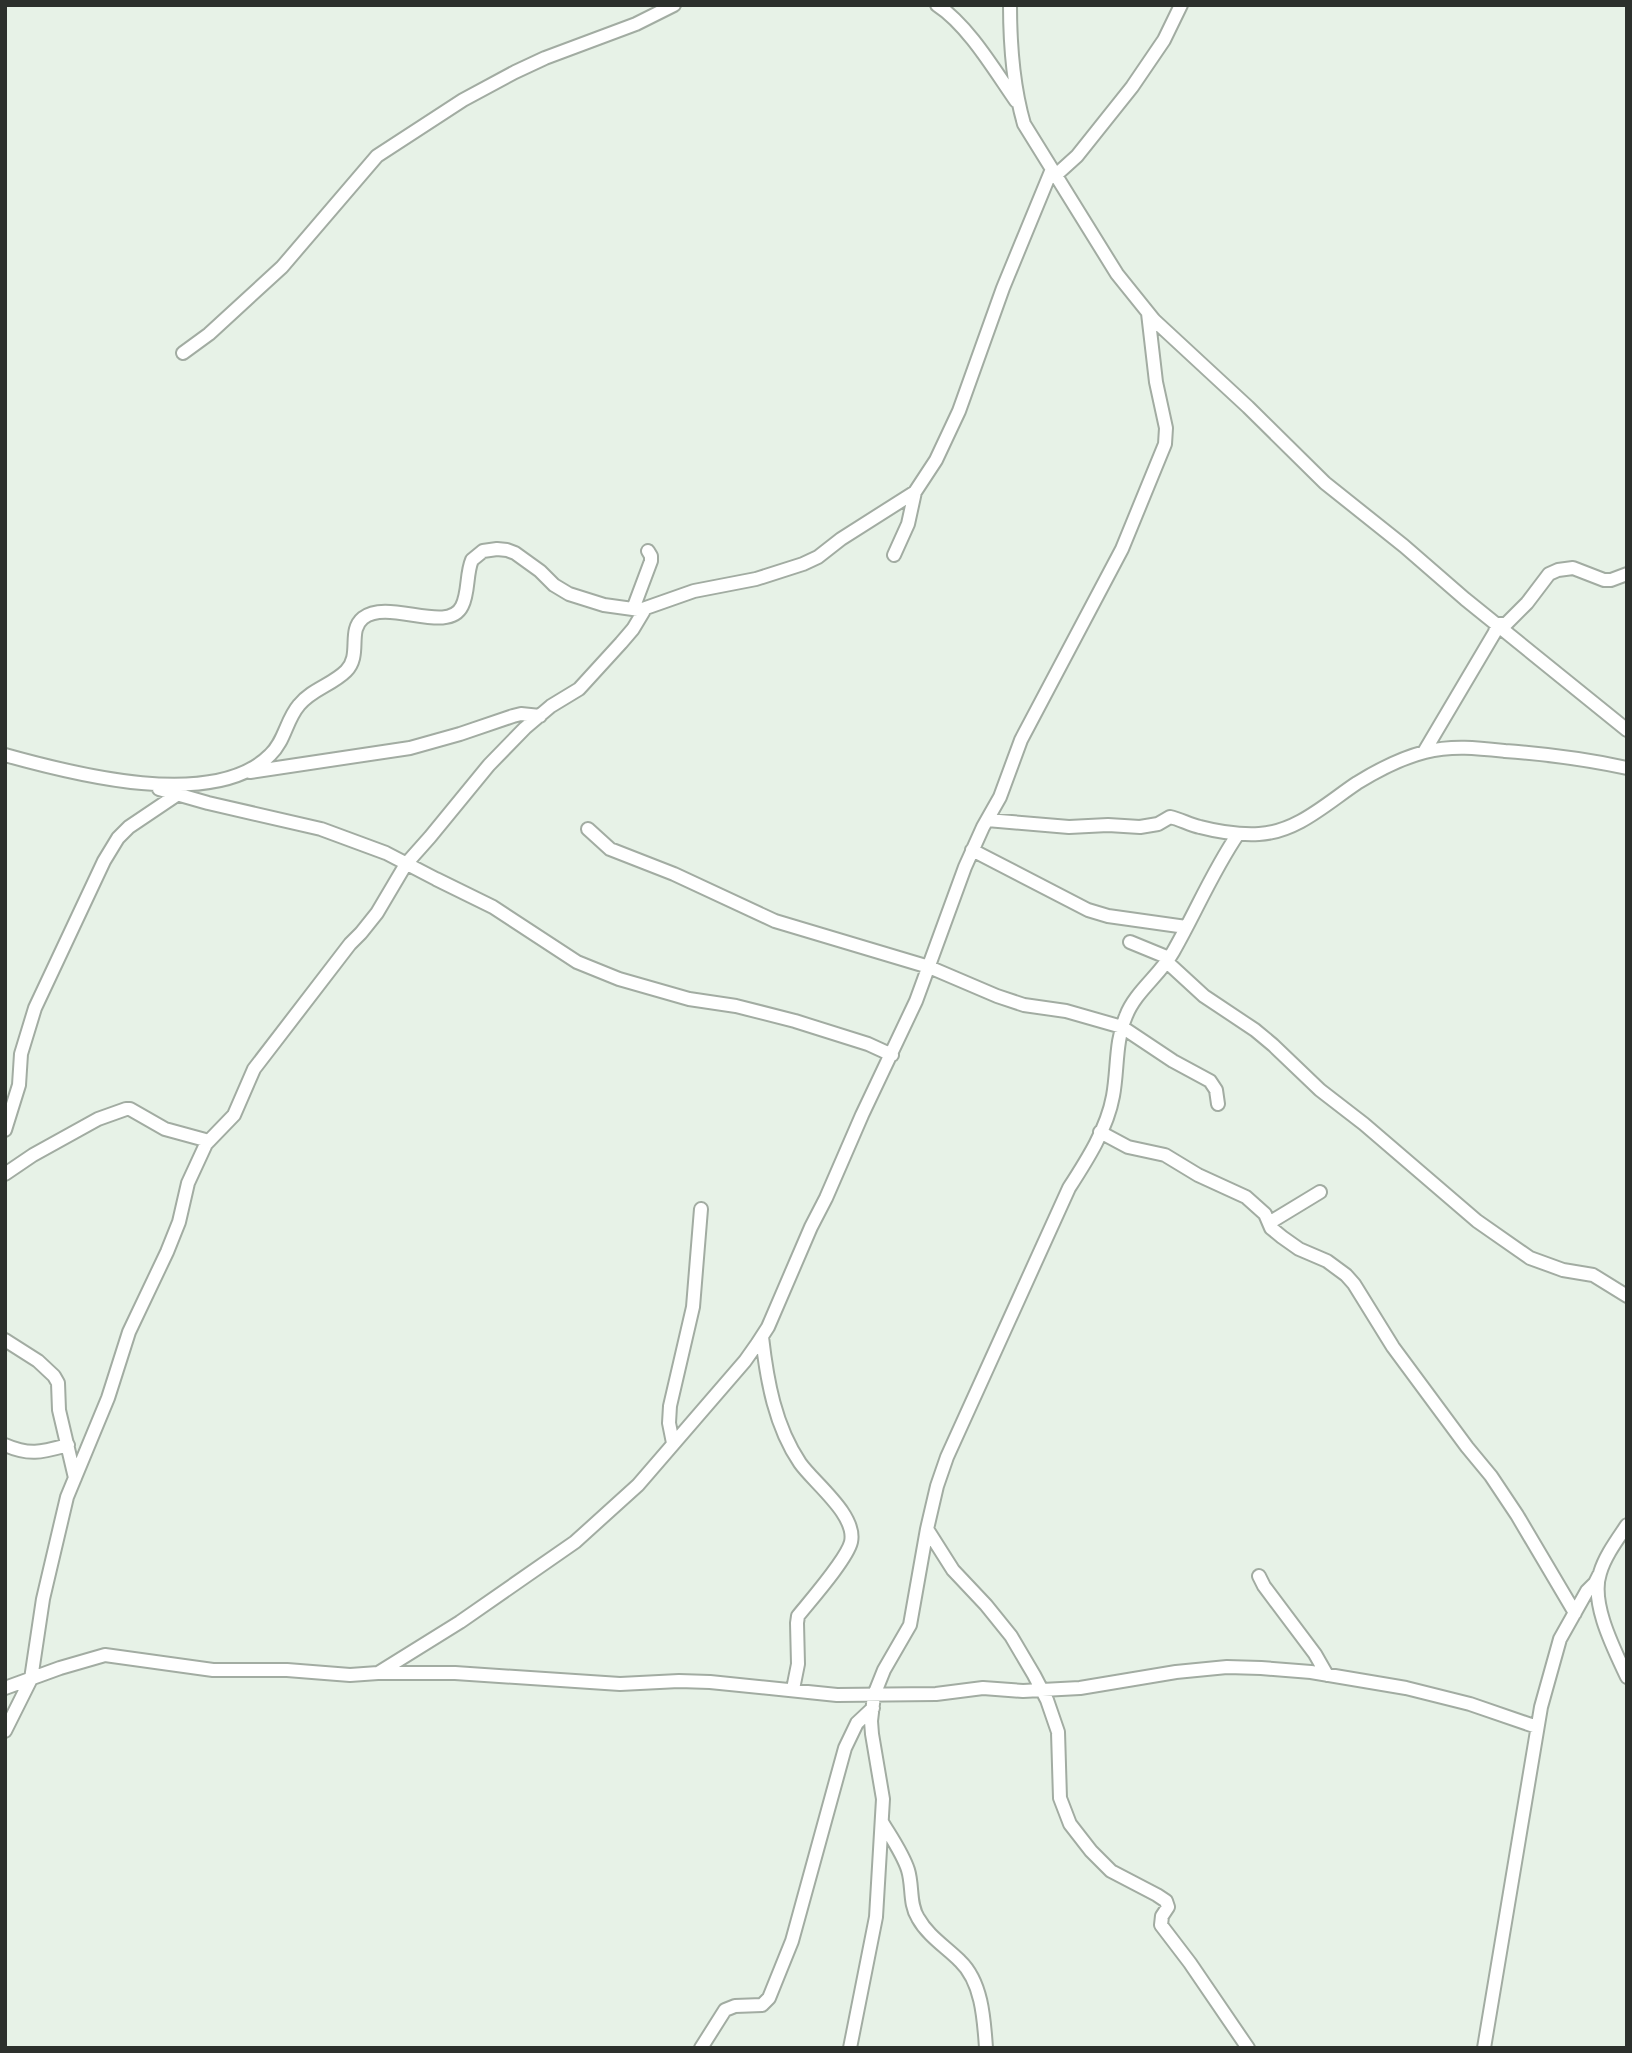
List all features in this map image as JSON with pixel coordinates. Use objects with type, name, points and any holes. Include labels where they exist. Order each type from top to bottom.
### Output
[{"type":"street","points":[[183,354],[209,334],[282,267],[377,156],[463,100],[515,72],[636,24],[674,5]]},
{"type":"street","points":[[937,5],[961,27],[983,53],[1018,104]]},
{"type":"street","points":[[1010,5],[1010,32],[1018,104],[1024,124],[1117,274],[1148,313],[1325,483],[1627,730]]},
{"type":"street","points":[[894,555],[904,538],[915,492],[936,460],[959,411],[1022,240],[1054,172],[1077,156],[1132,87],[1164,40],[1181,5]]},
{"type":"street","points":[[378,1673],[460,1622],[575,1542],[638,1485],[745,1361],[762,1336],[916,1001],[972,850],[1000,797],[1021,740],[1122,549],[1166,444],[1166,428],[1156,382],[1148,313]]},
{"type":"street","points":[[246,773],[270,756],[281,741],[295,709],[307,696],[348,670],[355,657],[355,635],[360,620],[367,615],[388,612],[452,617],[462,606],[472,560],[483,551],[498,549],[515,553],[569,594],[604,605],[639,609],[803,564],[818,557],[841,539],[915,492]]},
{"type":"street","points":[[5,1731],[31,1679],[43,1599],[68,1497],[108,1398],[129,1332],[179,1222],[188,1183],[209,1141],[234,1115],[254,1069],[377,913],[406,864],[489,765],[551,706],[579,689],[627,636],[639,609],[651,561],[648,551]]},
{"type":"street","points":[[1497,624],[1506,624],[1540,588],[1549,574],[1558,570],[1573,568],[1604,580],[1627,574]]},
{"type":"street","points":[[1424,752],[1495,632],[1497,624]]},
{"type":"street","points":[[5,755],[56,769],[166,785],[230,778],[246,773],[410,748],[513,716],[540,716]]},
{"type":"street","points":[[987,820],[1069,827],[1140,827],[1158,824],[1170,817],[1200,827],[1238,834],[1273,832],[1294,824],[1388,766],[1424,752],[1462,747],[1573,757],[1627,768]]},
{"type":"street","points":[[131,781],[321,829],[386,853],[494,906],[577,962],[596,971],[689,999],[736,1006],[795,1021],[868,1044],[892,1055]]},
{"type":"street","points":[[5,1130],[19,1085],[21,1054],[35,1008],[104,861],[118,838],[129,827],[178,794]]},
{"type":"street","points":[[588,829],[610,849],[674,874],[775,921],[929,967],[1015,1002],[1066,1011],[1122,1027],[1173,1061],[1210,1081],[1216,1090],[1218,1104]]},
{"type":"street","points":[[701,2048],[725,2010],[735,2006],[762,2006],[769,1998],[792,1941],[851,1732],[873,1701],[884,1670],[910,1625],[937,1486],[953,1445],[1069,1188],[1086,1162],[1100,1132],[1113,1098],[1118,1046],[1132,1003],[1168,960],[1219,861],[1238,834]]},
{"type":"street","points":[[972,850],[1088,910],[1108,916],[1186,927]]},
{"type":"street","points":[[1129,942],[1168,960],[1204,996],[1255,1030],[1320,1090],[1477,1221],[1530,1258],[1563,1270],[1593,1275],[1627,1296]]},
{"type":"street","points":[[5,1174],[98,1119],[126,1109],[165,1129],[209,1141]]},
{"type":"street","points":[[1100,1132],[1128,1147],[1164,1155],[1198,1175],[1246,1197],[1265,1214],[1271,1228],[1282,1237],[1299,1249],[1327,1261],[1346,1275],[1394,1347],[1491,1476],[1575,1613]]},
{"type":"street","points":[[1269,1223],[1320,1192]]},
{"type":"street","points":[[673,1443],[669,1423],[670,1406],[693,1307],[701,1209]]},
{"type":"street","points":[[762,1336],[774,1407],[787,1442],[800,1464],[841,1510],[851,1536],[850,1545],[799,1616],[798,1664],[793,1689]]},
{"type":"street","points":[[5,1340],[38,1361],[58,1383],[59,1410],[75,1478]]},
{"type":"street","points":[[5,1445],[19,1451],[39,1453],[68,1445]]},
{"type":"street","points":[[1484,2048],[1537,1727],[1555,1655],[1560,1639],[1627,1525]]},
{"type":"street","points":[[927,1529],[953,1570],[1011,1636],[1034,1675],[1058,1732],[1060,1798],[1070,1824],[1111,1871],[1166,1902],[1168,1907],[1162,1916],[1161,1925],[1248,2048]]},
{"type":"street","points":[[1599,1575],[1598,1597],[1611,1641],[1627,1677]]},
{"type":"street","points":[[1259,1576],[1327,1675]]},
{"type":"street","points":[[5,1688],[105,1655],[213,1670],[287,1670],[350,1675],[455,1673],[620,1684],[710,1682],[793,1689],[873,1701],[984,1688],[1023,1691],[1080,1688],[1176,1672],[1227,1667],[1261,1668],[1382,1683],[1439,1696],[1537,1727]]},
{"type":"street","points":[[850,2048],[874,1933],[882,1822],[883,1799],[872,1734],[873,1701]]},
{"type":"street","points":[[882,1822],[908,1869],[918,1918],[926,1929],[963,1963],[973,1979],[982,2014],[986,2048]]}]
